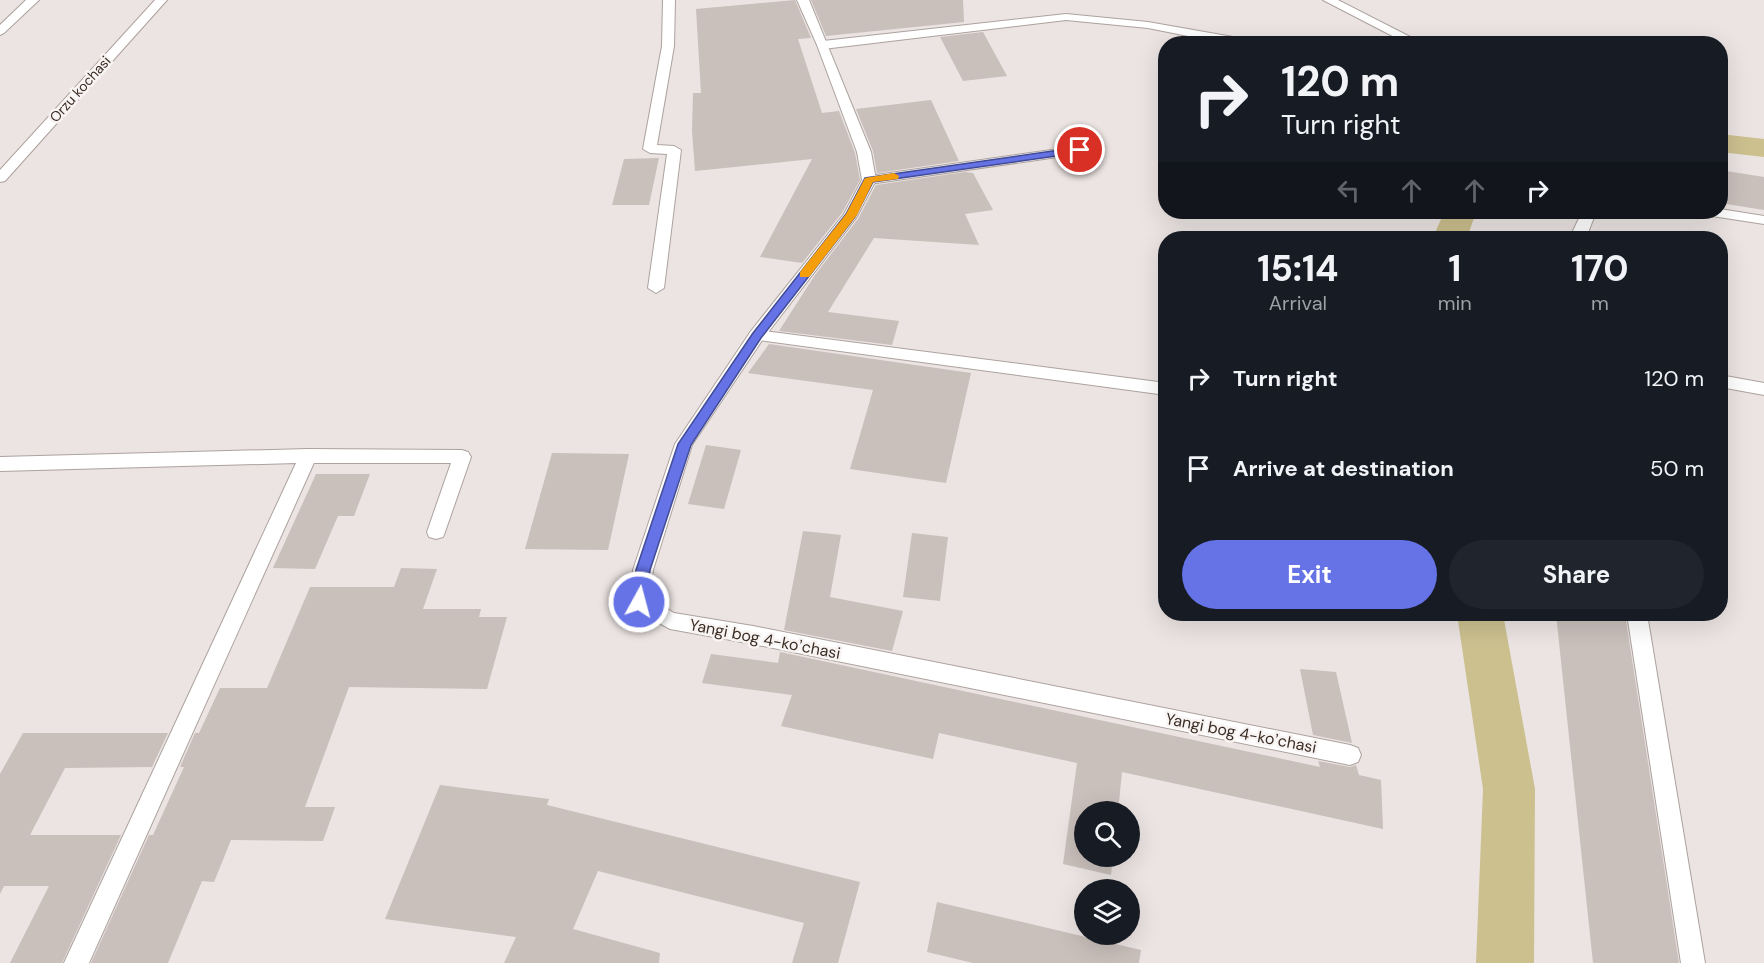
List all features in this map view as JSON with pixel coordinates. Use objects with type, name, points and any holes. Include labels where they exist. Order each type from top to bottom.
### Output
[{"type":"street","points":[[0,31],[33,0]]},
{"type":"street","name":"Orzu kochasi","points":[[0,178],[161,0]]},
{"type":"street","points":[[656,288],[674,150],[650,149],[668,46],[669,0]]},
{"type":"street","points":[[803,0],[823,45],[864,152],[869,180],[1080,150]]},
{"type":"street","points":[[1329,0],[1402,36]]},
{"type":"street","points":[[823,45],[1066,17],[1148,25],[1207,36]]},
{"type":"street","name":"Yangi bog 4-koʼchasi","points":[[869,180],[851,215],[757,335],[684,444],[643,570],[639,602],[669,621],[753,635],[1350,755]]},
{"type":"street","points":[[1728,214],[1764,220]]},
{"type":"street","points":[[757,335],[1158,388]]},
{"type":"street","points":[[1728,382],[1764,389]]},
{"type":"street","points":[[76,963],[308,456]]},
{"type":"street","points":[[0,464],[308,456],[462,457],[436,532]]},
{"type":"street","points":[[1637,621],[1693,963]]},
{"type":"building","points":[[795,0],[811,38],[798,39],[822,113],[839,111],[855,153],[860,180],[842,213],[802,263],[760,257],[812,159],[695,171],[692,131],[693,93],[701,93],[696,9]]},
{"type":"building","points":[[811,0],[963,0],[964,22],[826,36]]},
{"type":"building","points":[[983,32],[1007,76],[963,81],[940,37]]},
{"type":"building","points":[[931,100],[959,161],[877,173],[873,151],[856,109]]},
{"type":"building","points":[[659,158],[649,205],[612,205],[624,159]]},
{"type":"building","points":[[1728,171],[1764,177],[1764,210],[1728,204]]},
{"type":"building","points":[[965,172],[973,173],[993,210],[965,214],[979,245],[874,238],[828,312],[899,321],[892,345],[779,331],[815,275],[858,219],[876,185]]},
{"type":"building","points":[[769,344],[971,373],[946,483],[850,469],[873,390],[748,373]]},
{"type":"building","points":[[706,445],[741,450],[724,509],[688,504]]},
{"type":"building","points":[[552,453],[629,454],[608,550],[525,549]]},
{"type":"building","points":[[316,474],[370,474],[354,516],[338,516],[315,569],[273,568]]},
{"type":"building","points":[[803,531],[841,535],[830,597],[903,611],[892,651],[784,630]]},
{"type":"building","points":[[912,533],[948,537],[940,601],[903,597]]},
{"type":"building","points":[[401,568],[437,569],[423,609],[481,609],[479,617],[507,617],[487,689],[349,687],[305,807],[335,807],[323,841],[231,840],[214,882],[202,881],[168,963],[91,963],[149,835],[153,835],[184,767],[180,767],[195,733],[199,733],[220,688],[267,688],[310,587],[394,587]]},
{"type":"building","points":[[1557,621],[1626,621],[1679,963],[1593,963]]},
{"type":"building","points":[[780,652],[1320,767],[1318,761],[1350,767],[1356,765],[1359,775],[1381,780],[1383,829],[1122,772],[1119,801],[1074,801],[1074,867],[1063,864],[1077,763],[939,733],[933,759],[781,726],[792,695],[702,683],[711,654],[778,663]]},
{"type":"building","points":[[1300,669],[1336,672],[1352,743],[1313,735]]},
{"type":"building","points":[[23,733],[168,733],[152,767],[65,768],[30,835],[121,835],[62,963],[10,963],[49,886],[4,886],[0,894],[0,774]]},
{"type":"building","points":[[440,785],[549,799],[547,805],[860,882],[838,963],[792,963],[804,923],[598,871],[573,929],[660,953],[659,963],[504,963],[516,937],[385,919]]},
{"type":"building","points":[[1076,867],[1112,867],[1111,875]]},
{"type":"building","points":[[937,902],[1074,934],[1074,945],[1120,945],[1141,950],[1139,963],[973,963],[927,952]]},
{"type":"waterway","points":[[1728,144],[1764,148]]},
{"type":"waterway","points":[[1453,231],[1457,219]]},
{"type":"waterway","points":[[1481,621],[1509,789],[1505,963]]},
{"type":"slow traffic","points":[[805,275],[851,215],[869,180],[894,176]]},
{"type":"route","points":[[639,602],[643,570],[684,444],[757,335],[851,215],[869,180],[1080,150]]}]
